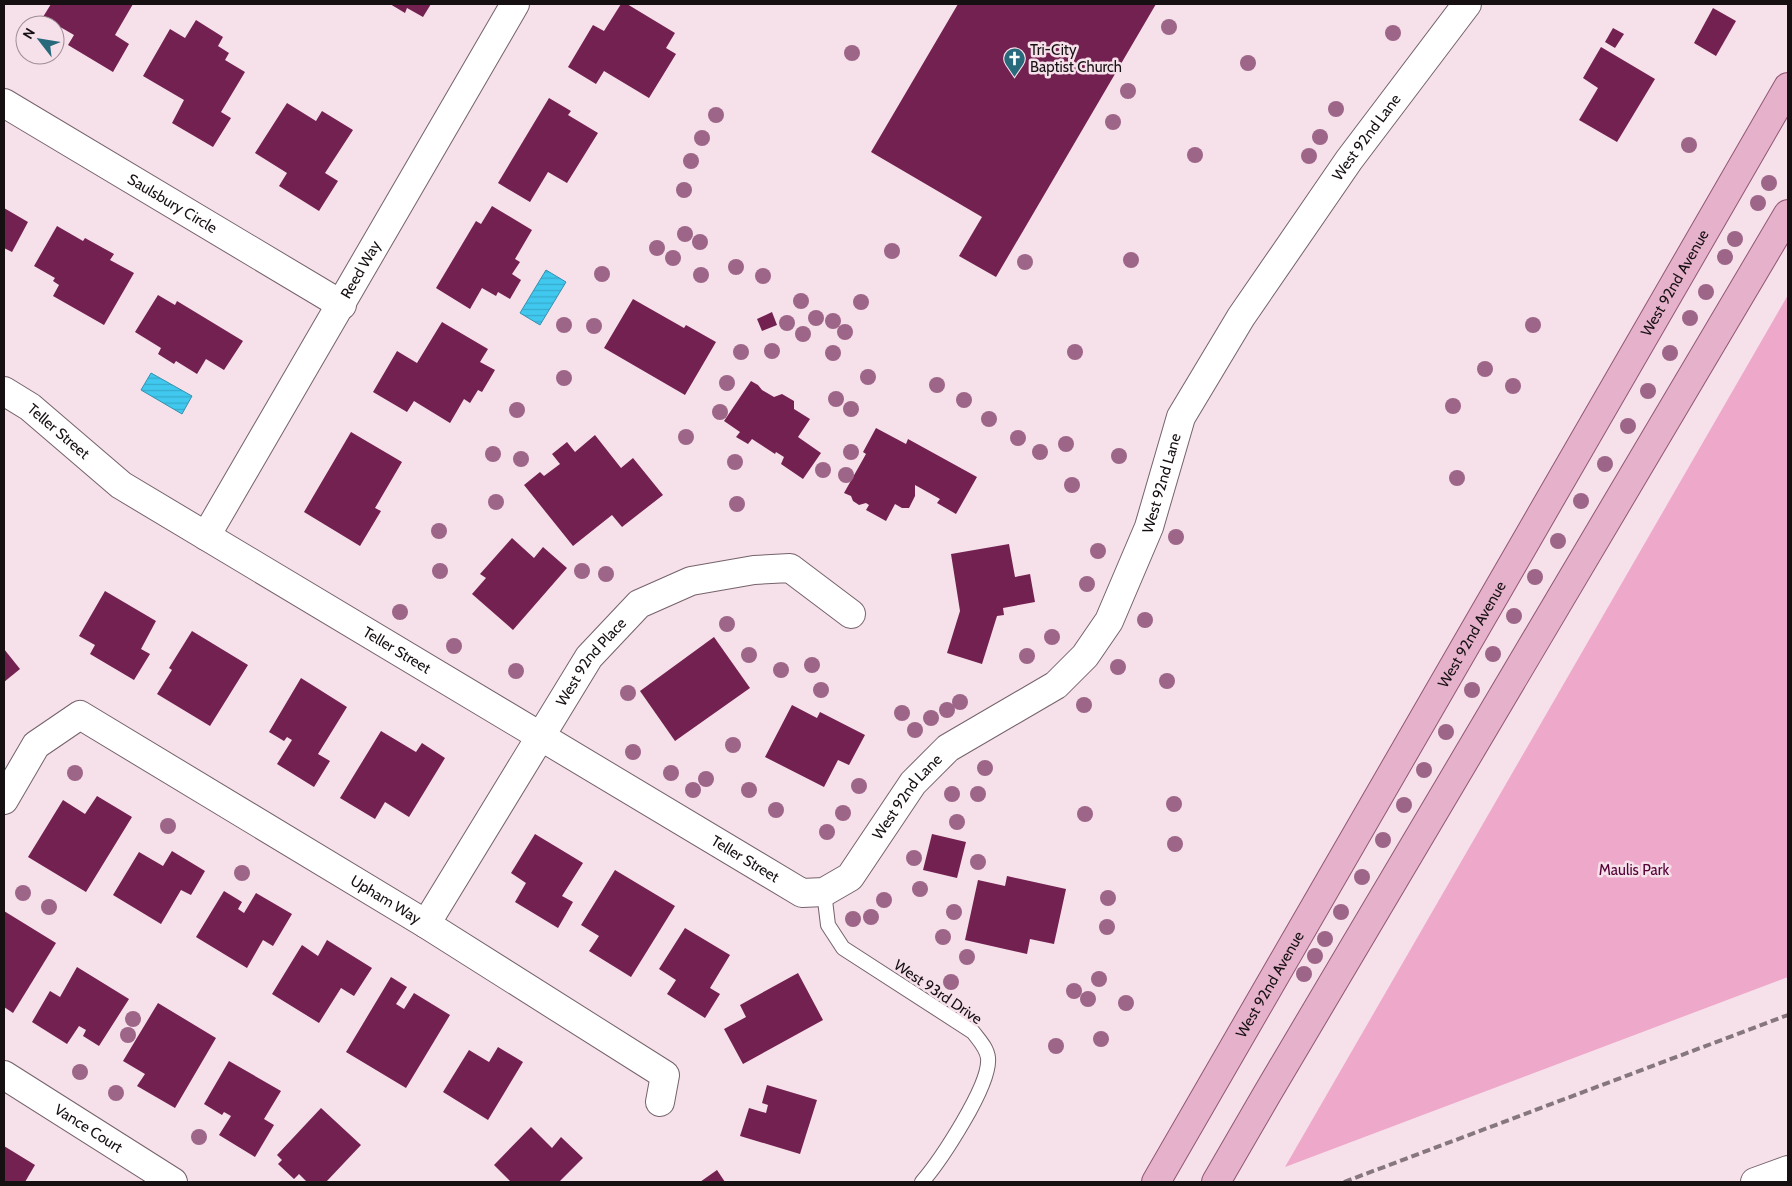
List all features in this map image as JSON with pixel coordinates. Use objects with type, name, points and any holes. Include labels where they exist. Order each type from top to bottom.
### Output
[{"type":"main road","name":"West 92nd Avenue","points":[[1156,1182],[1788,87]]},
{"type":"main road","points":[[1216,1182],[1788,214]]},
{"type":"street","name":"Reed Way","points":[[206,536],[342,305],[515,4]]},
{"type":"street","name":"West 92nd Lane","points":[[813,892],[850,877],[913,783],[948,748],[1056,685],[1085,656],[1109,621],[1149,527],[1182,417],[1251,301],[1349,160],[1467,4]]},
{"type":"street","name":"Saulsbury Circle","points":[[4,103],[342,305]]},
{"type":"street","name":"Teller Street","points":[[4,391],[30,407],[121,485],[540,736],[813,892]]},
{"type":"street","name":"West 92nd Place","points":[[426,924],[589,657],[639,604],[690,582],[754,570],[790,568],[851,614]]},
{"type":"street","name":"Upham Way","points":[[4,800],[36,745],[80,716],[426,924],[665,1074],[660,1102]]},
{"type":"street","name":"Vance Court","points":[[4,1076],[173,1182]]},
{"type":"street","points":[[1755,1182],[1788,1170]]},
{"type":"lane","name":"West 93rd Drive","points":[[813,892],[828,925],[843,948],[973,1032],[986,1049],[988,1060],[982,1084],[961,1126],[932,1171],[922,1182]]},
{"type":"green space","name":"Maulis Park","points":[[1788,295],[1788,977],[1285,1167]]},
{"type":"water","points":[[546,270],[566,282],[540,325],[520,313]]},
{"type":"water","points":[[151,373],[192,396],[182,414],[141,390]]},
{"type":"building","points":[[51,4],[133,4],[115,35],[129,44],[113,72],[68,45],[74,35],[65,30],[65,15],[44,15]]},
{"type":"building","points":[[390,4],[431,4],[423,17],[407,8],[405,13]]},
{"type":"building","points":[[621,4],[627,4],[675,33],[666,48],[676,54],[649,98],[604,71],[596,84],[568,67],[593,25],[604,31]]},
{"type":"building","name":"Tri-City Baptist Church","points":[[958,4],[1156,4],[996,277],[959,256],[982,217],[871,152]]},
{"type":"building","points":[[1713,8],[1736,21],[1716,56],[1694,43]]},
{"type":"building","points":[[196,20],[223,37],[218,46],[229,53],[225,60],[245,72],[221,112],[231,118],[213,147],[172,123],[184,100],[143,76],[170,29],[185,38]]},
{"type":"building","points":[[1613,28],[1624,34],[1615,48],[1605,42]]},
{"type":"building","points":[[1601,47],[1655,79],[1617,142],[1579,120],[1598,88],[1583,78]]},
{"type":"building","points":[[549,98],[571,111],[568,115],[598,133],[567,183],[548,172],[530,202],[498,183]]},
{"type":"building","points":[[287,103],[316,121],[322,111],[353,130],[325,173],[338,181],[319,211],[279,186],[287,173],[255,153]]},
{"type":"building","points":[[492,206],[532,230],[515,259],[520,262],[512,274],[521,280],[510,299],[498,292],[496,296],[482,288],[470,309],[436,288],[476,221],[481,224]]},
{"type":"building","points":[[4,208],[28,222],[12,252],[4,248]]},
{"type":"building","points":[[57,226],[83,241],[85,238],[114,254],[110,260],[134,273],[104,325],[53,296],[59,285],[53,281],[55,278],[34,266]]},
{"type":"building","points":[[158,295],[175,305],[177,301],[243,341],[224,370],[206,359],[197,374],[176,361],[174,364],[158,354],[161,348],[135,332]]},
{"type":"building","points":[[633,299],[684,328],[686,325],[716,342],[685,395],[604,348]]},
{"type":"building","points":[[772,312],[777,325],[762,331],[757,319]]},
{"type":"building","points":[[442,322],[488,349],[480,362],[495,370],[482,392],[478,390],[470,403],[464,399],[450,423],[414,401],[407,412],[373,392],[397,351],[417,363]]},
{"type":"building","points":[[751,381],[774,397],[782,394],[794,401],[794,409],[810,419],[798,437],[821,453],[803,479],[781,464],[784,457],[776,452],[775,454],[752,439],[748,444],[736,437],[740,432],[724,421]]},
{"type":"building","points":[[876,428],[906,444],[908,439],[977,477],[956,514],[937,503],[940,499],[915,485],[915,496],[909,508],[902,508],[895,504],[886,521],[866,510],[869,505],[866,503],[859,505],[853,501],[851,496],[844,493],[866,454],[863,452]]},
{"type":"building","points":[[351,432],[402,462],[375,508],[381,511],[360,546],[304,512]]},
{"type":"building","points":[[595,435],[621,468],[633,458],[663,495],[622,527],[612,515],[573,546],[524,485],[540,472],[544,476],[560,464],[552,454],[567,442],[575,452]]},
{"type":"building","points":[[512,538],[534,558],[543,547],[567,568],[513,630],[472,594],[486,578],[480,574]]},
{"type":"building","points":[[1009,544],[1015,577],[1030,574],[1035,602],[1003,608],[1004,615],[997,616],[982,664],[947,653],[960,611],[951,554]]},
{"type":"building","points":[[105,591],[156,621],[141,649],[150,654],[134,680],[90,654],[95,645],[79,636]]},
{"type":"building","points":[[192,631],[248,665],[210,726],[157,694],[172,670],[169,668]]},
{"type":"building","points":[[714,637],[750,688],[675,741],[640,691]]},
{"type":"building","points":[[4,649],[20,669],[4,682]]},
{"type":"building","points":[[301,678],[347,707],[318,754],[330,761],[314,787],[277,764],[292,740],[287,737],[284,741],[269,732]]},
{"type":"building","points":[[792,705],[817,718],[820,712],[865,735],[849,765],[838,760],[824,787],[765,757]]},
{"type":"building","points":[[381,731],[416,752],[422,743],[445,758],[409,817],[385,802],[375,819],[340,798]]},
{"type":"building","points":[[97,796],[132,817],[86,892],[28,857],[63,800],[85,814]]},
{"type":"building","points":[[535,834],[583,863],[562,896],[573,902],[558,928],[515,902],[526,883],[511,873]]},
{"type":"building","points":[[932,834],[966,842],[957,878],[923,870]]},
{"type":"building","points":[[172,851],[205,871],[191,895],[181,890],[161,924],[113,895],[139,852],[163,866]]},
{"type":"building","points":[[615,870],[675,906],[631,977],[589,951],[599,936],[581,925]]},
{"type":"building","points":[[1007,876],[1066,889],[1054,944],[1030,939],[1027,954],[965,940],[978,880],[1005,886]]},
{"type":"building","points":[[224,891],[242,902],[238,909],[244,913],[256,893],[292,914],[273,946],[263,940],[247,968],[196,937]]},
{"type":"building","points":[[4,911],[56,943],[13,1013],[4,1007]]},
{"type":"building","points":[[685,928],[730,955],[710,988],[720,994],[705,1018],[667,994],[676,980],[659,969]]},
{"type":"building","points":[[327,940],[372,968],[354,996],[341,988],[319,1023],[272,994],[302,945],[318,956]]},
{"type":"building","points":[[77,967],[129,999],[99,1046],[83,1036],[86,1030],[79,1026],[67,1044],[32,1022],[50,991],[60,997]]},
{"type":"building","points":[[798,973],[823,1020],[743,1064],[724,1029],[746,1017],[740,1005]]},
{"type":"building","points":[[391,977],[407,987],[396,1004],[404,1009],[414,993],[450,1015],[406,1088],[346,1052]]},
{"type":"building","points":[[158,1003],[216,1038],[175,1108],[137,1086],[145,1074],[123,1061]]},
{"type":"building","points":[[498,1047],[523,1062],[488,1120],[443,1092],[469,1050],[489,1062]]},
{"type":"building","points":[[229,1061],[281,1091],[264,1119],[274,1125],[255,1157],[219,1135],[231,1116],[224,1112],[222,1115],[204,1104]]},
{"type":"building","points":[[767,1085],[817,1100],[800,1154],[740,1136],[749,1108],[766,1113],[768,1105],[762,1103]]},
{"type":"building","points":[[321,1108],[361,1145],[326,1182],[307,1182],[299,1174],[294,1179],[278,1164],[282,1160],[277,1155]]},
{"type":"building","points":[[531,1127],[552,1148],[561,1137],[583,1158],[559,1182],[511,1182],[494,1165]]},
{"type":"building","points":[[4,1146],[35,1165],[25,1182],[4,1182]]},
{"type":"building","points":[[717,1170],[725,1182],[700,1182]]},
{"type":"railway","points":[[1344,1182],[1788,1015]]},
{"type":"place","name":"Tri-City Baptist Church","points":[[1014,78]]}]
